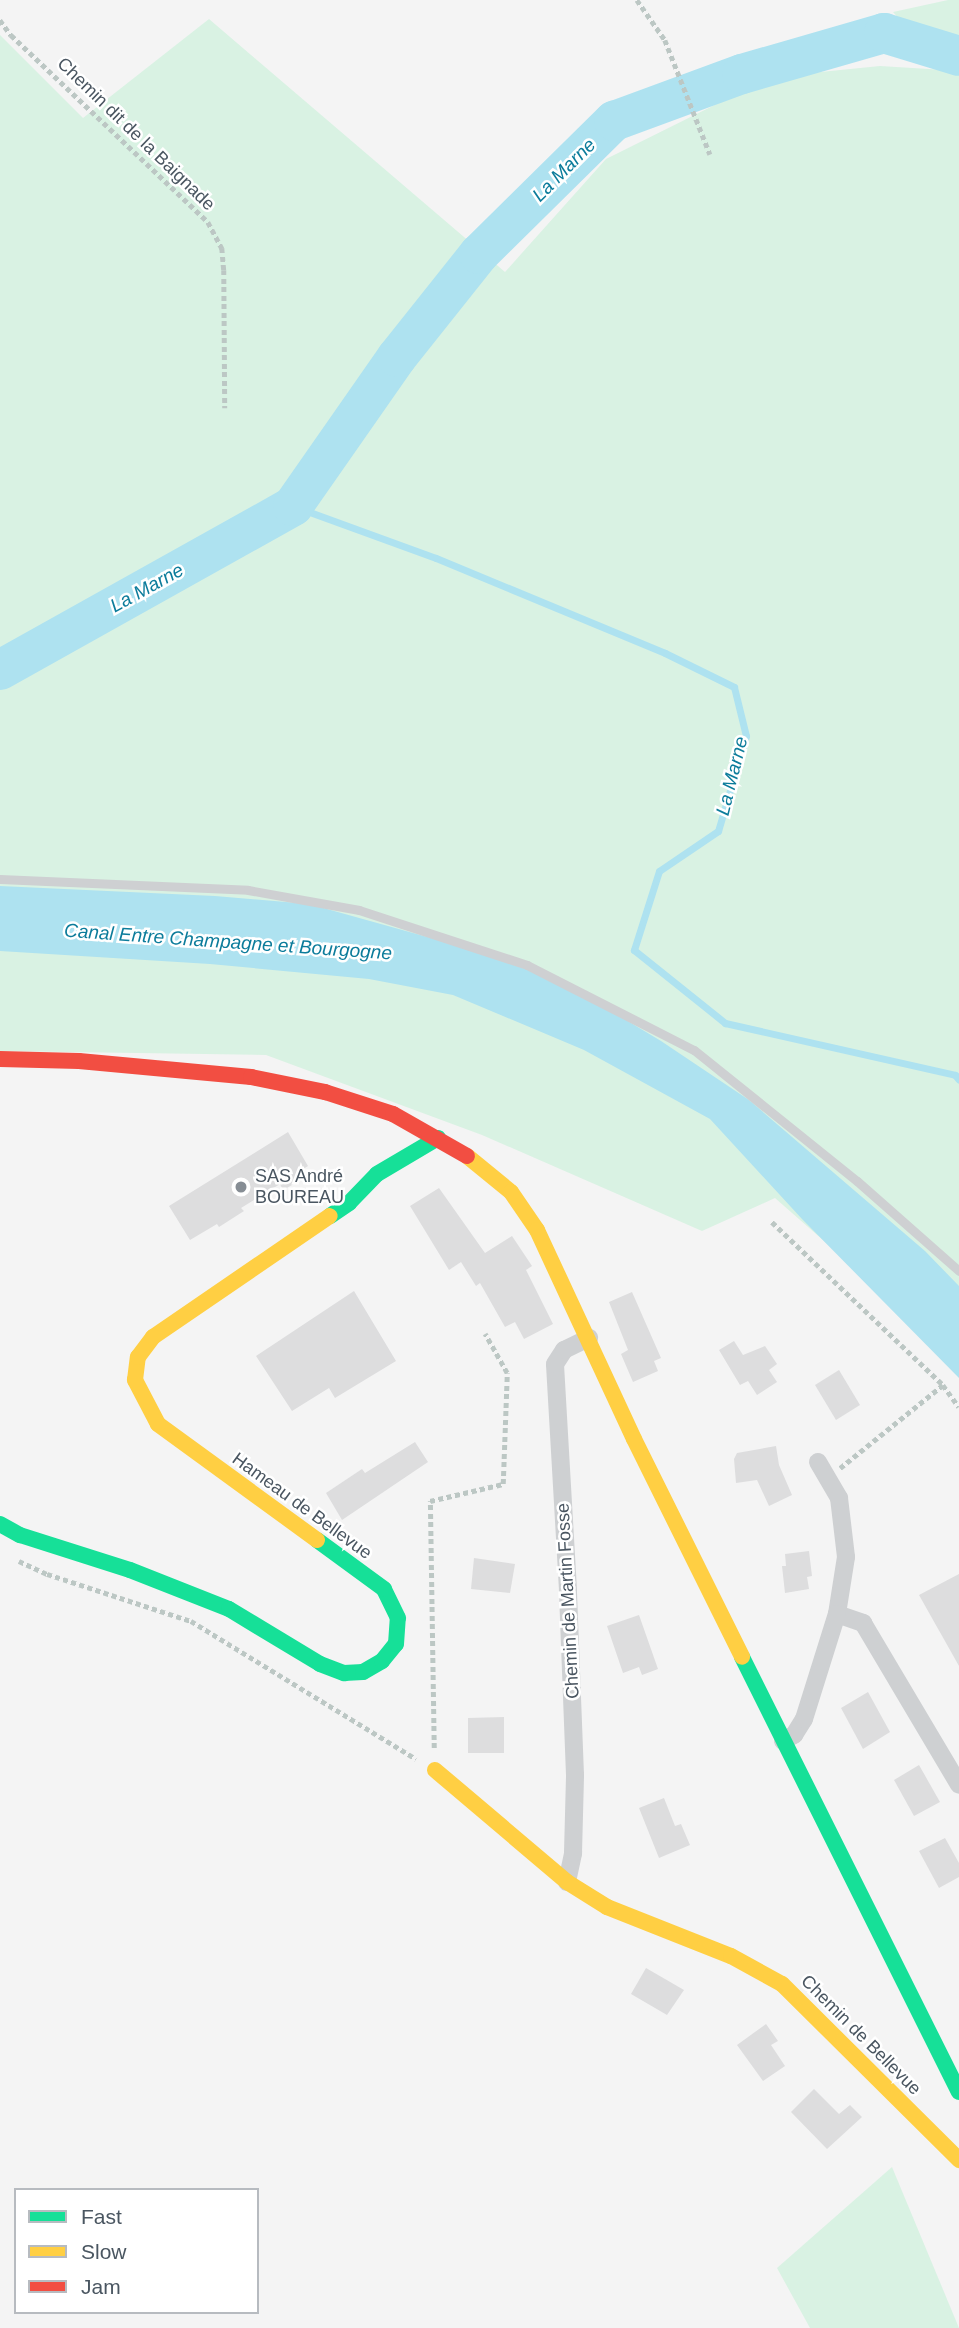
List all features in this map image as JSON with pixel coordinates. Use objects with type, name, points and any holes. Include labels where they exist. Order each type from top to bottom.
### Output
[{"type":"street","points":[[0,1059],[79,1060],[251,1077],[348,1100],[393,1114],[438,1138],[480,1164],[511,1192],[537,1230],[634,1439],[859,1896],[901,1972],[959,2092]]},
{"type":"street","name":"Hameau de Bellevue","points":[[0,1524],[20,1535],[130,1570],[229,1609],[320,1664],[344,1673],[363,1672],[382,1661],[396,1644],[398,1618],[384,1588],[158,1424],[135,1380],[138,1357],[153,1337],[349,1203],[377,1174],[438,1138]]},
{"type":"street","name":"Chemin de Martin Fosse","points":[[566,1882],[573,1853],[575,1775],[569,1603],[555,1364],[564,1350],[589,1338]]},
{"type":"street","points":[[783,1741],[794,1735],[804,1719],[836,1614],[846,1557],[839,1499],[818,1462]]},
{"type":"street","points":[[836,1614],[863,1623],[959,1785]]},
{"type":"street","name":"Chemin de Bellevue","points":[[435,1770],[566,1882],[607,1907],[731,1956],[782,1984],[959,2160]]},
{"type":"lane","points":[[0,879],[248,890],[359,910],[527,965],[694,1050],[857,1181],[959,1271]]},
{"type":"path","points":[[637,0],[672,57],[710,154]]},
{"type":"path","name":"Chemin dit de la Baignade","points":[[0,20],[11,35],[208,222],[222,248],[225,408]]},
{"type":"path","points":[[772,1222],[943,1385],[959,1406]]},
{"type":"path","points":[[435,1770],[430,1501],[503,1484],[507,1373],[485,1334]]},
{"type":"path","points":[[827,1479],[943,1385]]},
{"type":"path","points":[[12,1558],[47,1574],[191,1621],[435,1770]]},
{"type":"green space","points":[[959,0],[959,1373],[914,1320],[775,1198],[702,1231],[482,1135],[266,1055],[0,1051],[0,35],[83,118],[209,19],[505,272],[606,159],[771,77],[880,66],[945,70],[893,12]]},
{"type":"green space","points":[[892,2167],[959,2328],[810,2328],[777,2268]]},
{"type":"water","name":"Canal Entre Champagne et Bourgogne","points":[[0,886],[215,896],[309,904],[449,943],[537,973],[586,996],[661,1041],[749,1100],[925,1251],[959,1286],[959,1378],[802,1219],[710,1119],[584,1050],[453,995],[369,979],[210,964],[0,951]]},
{"type":"building","name":"SAS André BOUREAU","points":[[288,1132],[308,1166],[297,1173],[301,1180],[283,1190],[280,1184],[241,1208],[244,1211],[219,1227],[217,1224],[190,1240],[169,1206]]},
{"type":"building","points":[[439,1188],[485,1253],[512,1236],[532,1266],[526,1270],[553,1324],[524,1339],[515,1322],[505,1327],[480,1283],[476,1286],[461,1262],[449,1270],[410,1206]]},
{"type":"building","points":[[354,1291],[396,1361],[335,1398],[329,1388],[292,1411],[256,1356]]},
{"type":"building","points":[[632,1292],[661,1358],[654,1361],[658,1371],[633,1382],[621,1354],[628,1350],[609,1302]]},
{"type":"building","points":[[734,1341],[743,1355],[765,1346],[777,1364],[769,1370],[777,1382],[757,1395],[748,1381],[740,1385],[719,1350]]},
{"type":"building","points":[[839,1370],[860,1405],[836,1420],[815,1385]]},
{"type":"building","points":[[415,1442],[428,1462],[342,1520],[326,1493],[362,1469],[365,1473]]},
{"type":"building","points":[[776,1446],[779,1465],[792,1495],[769,1506],[757,1480],[736,1483],[734,1459],[737,1453]]},
{"type":"building","points":[[809,1551],[812,1576],[807,1577],[809,1589],[785,1593],[782,1566],[786,1566],[785,1554]]},
{"type":"building","points":[[474,1558],[515,1564],[510,1593],[471,1589]]},
{"type":"building","points":[[959,1574],[959,1666],[919,1595]]},
{"type":"building","points":[[639,1615],[658,1669],[642,1675],[639,1667],[623,1673],[607,1626]]},
{"type":"building","points":[[868,1692],[890,1732],[863,1749],[841,1708]]},
{"type":"building","points":[[504,1717],[504,1753],[468,1753],[468,1718]]},
{"type":"building","points":[[919,1765],[940,1802],[914,1816],[894,1780]]},
{"type":"building","points":[[664,1798],[675,1826],[681,1824],[690,1845],[659,1858],[639,1808]]},
{"type":"building","points":[[945,1838],[959,1863],[959,1877],[939,1888],[919,1851]]},
{"type":"building","points":[[646,1968],[684,1990],[667,2015],[631,1994]]},
{"type":"building","points":[[766,2024],[778,2041],[771,2045],[785,2066],[763,2081],[737,2045]]},
{"type":"building","points":[[814,2089],[839,2114],[850,2105],[862,2117],[827,2149],[791,2112]]},
{"type":"waterway","name":"La Marne","points":[[0,670],[293,506],[397,357],[479,254],[614,121],[742,74],[884,33],[959,56]]},
{"type":"waterway","name":"La Marne","points":[[293,506],[436,558],[665,653],[734,687],[746,736],[718,831],[659,871],[634,950],[725,1023],[955,1075],[959,1080]]},
{"type":"traffic: fast","points":[[330,1216],[349,1203],[377,1174],[438,1138]]},
{"type":"traffic: fast","points":[[0,1524],[20,1535],[130,1570],[229,1609],[320,1664],[344,1673],[363,1672],[382,1661],[396,1644],[398,1618],[384,1589],[317,1540]]},
{"type":"traffic: fast","points":[[742,1657],[959,2092]]},
{"type":"traffic: slow","points":[[467,1156],[511,1192],[537,1230],[634,1439],[742,1657]]},
{"type":"traffic: slow","points":[[317,1540],[158,1424],[135,1380],[138,1357],[153,1337],[330,1216]]},
{"type":"traffic: slow","points":[[435,1770],[567,1882],[607,1907],[731,1956],[782,1984],[959,2160]]},
{"type":"traffic: jam","points":[[0,1059],[79,1061],[251,1077],[325,1092],[393,1114],[467,1156]]},
{"type":"place","name":"SAS André BOUREAU","points":[[241,1187]]}]
